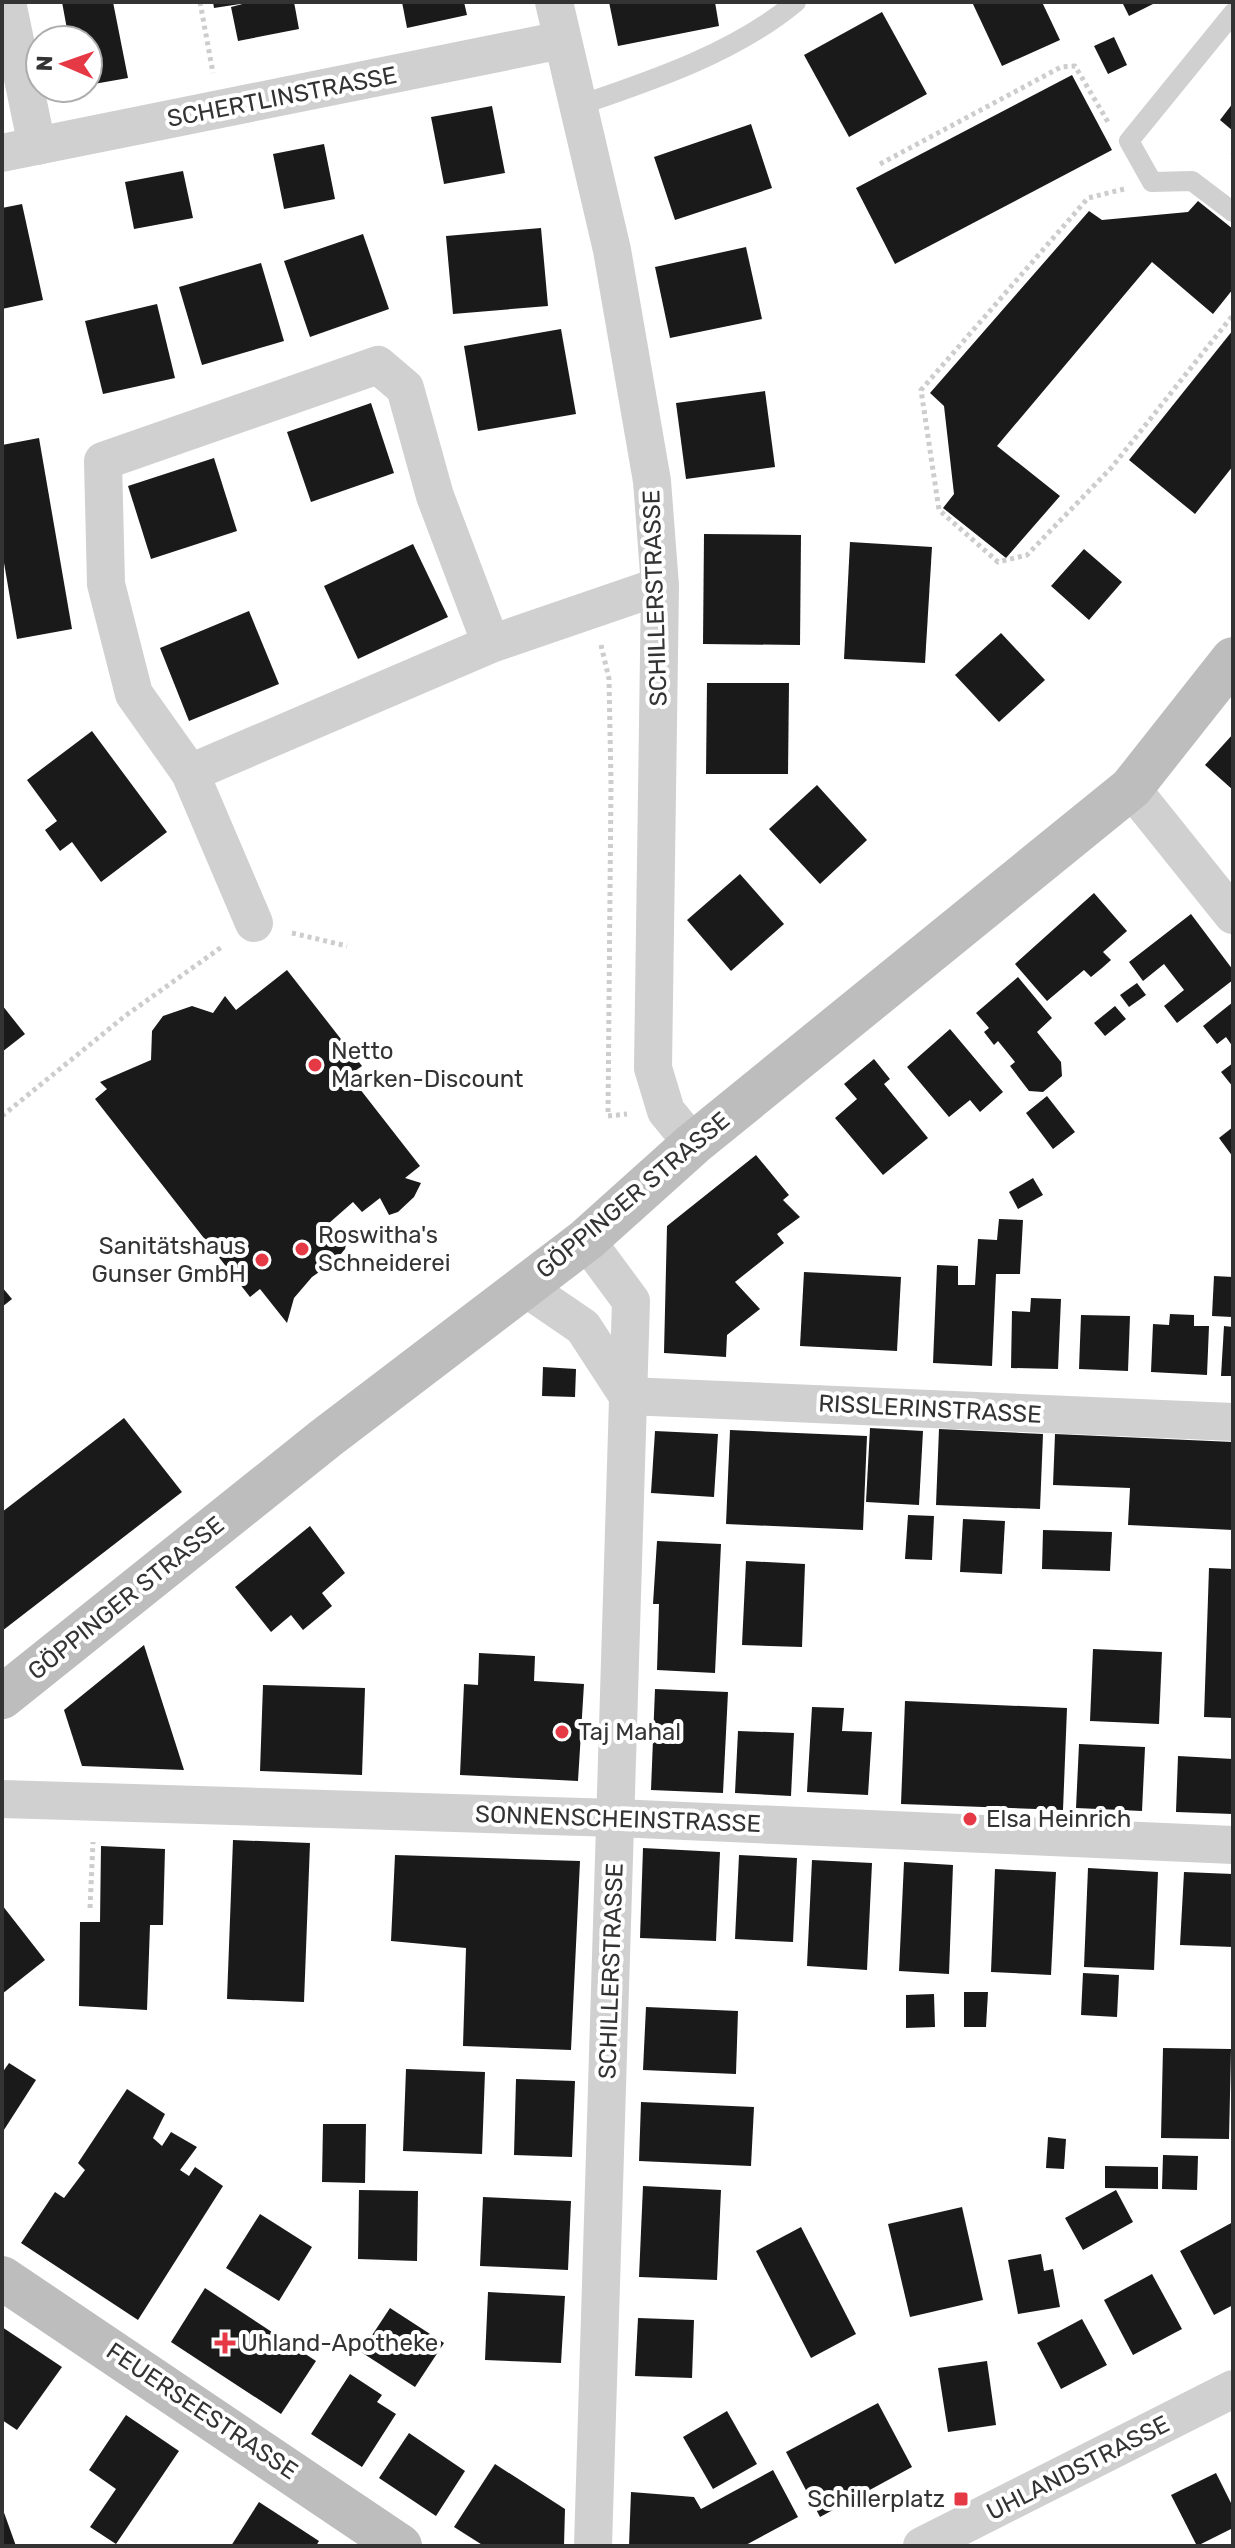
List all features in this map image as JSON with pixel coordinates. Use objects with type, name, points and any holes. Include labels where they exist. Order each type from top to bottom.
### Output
[{"type":"main road","name":"GÖPPINGER STRASSE","points":[[2,1697],[326,1438],[586,1240],[679,1127],[1131,788],[1233,659]]},
{"type":"main road","name":"FEUERSEESTRASSE","points":[[2,2278],[400,2546]]},
{"type":"street","points":[[7,2],[20,150]]},
{"type":"street","name":"SCHILLERSTRASSE","points":[[554,2],[612,250],[652,481],[660,586],[653,1068],[679,1127]]},
{"type":"street","name":"SCHERTLINSTRASSE","points":[[20,150],[562,40]]},
{"type":"street","points":[[254,923],[190,773],[134,694],[106,584],[103,461],[378,365],[405,388],[435,496],[491,644]]},
{"type":"street","points":[[190,773],[491,644],[660,586]]},
{"type":"street","points":[[1131,788],[1233,915]]},
{"type":"street","name":"SCHILLERSTRASSE","points":[[586,1240],[631,1301],[593,2546]]},
{"type":"street","points":[[523,1286],[583,1327],[628,1396]]},
{"type":"street","name":"RISSLERINSTRASSE","points":[[628,1396],[1233,1422]]},
{"type":"street","name":"SONNENSCHEINSTRASSE","points":[[2,1799],[616,1818],[1233,1845]]},
{"type":"street","name":"UHLANDSTRASSE","points":[[922,2546],[1233,2389]]},
{"type":"lane","points":[[580,105],[700,58],[772,22],[796,2]]},
{"type":"lane","points":[[1233,13],[1129,141],[1152,182],[1192,181],[1233,212]]},
{"type":"path","points":[[200,2],[219,110]]},
{"type":"path","points":[[880,164],[1061,67],[1075,66],[1112,129],[1129,141]]},
{"type":"path","points":[[1152,182],[1088,198],[921,390],[939,510],[998,562],[1027,555],[1112,467],[1233,315]]},
{"type":"path","points":[[593,609],[609,679],[608,1116],[679,1127]]},
{"type":"path","points":[[2,1116],[125,1016],[254,923],[347,946]]},
{"type":"path","points":[[90,1908],[95,1801]]},
{"type":"building","points":[[62,2],[113,2],[128,78],[104,82],[104,24],[66,24]]},
{"type":"building","points":[[213,2],[240,2],[240,4],[214,8]]},
{"type":"building","points":[[250,2],[294,2],[299,29],[238,41],[231,7]]},
{"type":"building","points":[[402,2],[464,2],[467,15],[407,28]]},
{"type":"building","points":[[609,2],[715,2],[719,26],[618,46]]},
{"type":"building","points":[[972,2],[1042,2],[1060,40],[1002,66]]},
{"type":"building","points":[[1122,2],[1157,2],[1129,16]]},
{"type":"building","points":[[882,12],[927,94],[849,137],[804,55]]},
{"type":"building","points":[[1114,37],[1127,65],[1108,74],[1094,46]]},
{"type":"building","points":[[1072,75],[1112,150],[895,264],[856,188]]},
{"type":"building","points":[[1233,103],[1233,131],[1220,120]]},
{"type":"building","points":[[492,106],[505,173],[444,184],[431,117]]},
{"type":"building","points":[[751,124],[772,188],[675,220],[654,157]]},
{"type":"building","points":[[324,144],[335,199],[284,209],[273,154]]},
{"type":"building","points":[[183,171],[193,218],[134,229],[125,182]]},
{"type":"building","points":[[1198,201],[1233,229],[1233,289],[1213,314],[1152,262],[997,446],[1060,496],[1006,558],[943,508],[954,494],[944,406],[930,393],[1089,211],[1102,220],[1188,212]]},
{"type":"building","points":[[22,204],[43,300],[2,309],[2,208]]},
{"type":"building","points":[[541,228],[548,306],[453,314],[446,236]]},
{"type":"building","points":[[363,234],[389,309],[310,337],[284,261]]},
{"type":"building","points":[[746,247],[762,319],[670,338],[655,267]]},
{"type":"building","points":[[261,263],[284,341],[202,365],[179,287]]},
{"type":"building","points":[[157,304],[175,378],[103,394],[85,321]]},
{"type":"building","points":[[561,329],[576,414],[478,431],[464,346]]},
{"type":"building","points":[[1233,330],[1233,466],[1195,514],[1129,460]]},
{"type":"building","points":[[765,391],[775,467],[686,479],[676,403]]},
{"type":"building","points":[[371,403],[394,473],[311,502],[287,432]]},
{"type":"building","points":[[39,438],[72,629],[17,639],[2,551],[2,445]]},
{"type":"building","points":[[214,458],[237,531],[151,559],[128,486]]},
{"type":"building","points":[[704,534],[801,535],[800,645],[703,644]]},
{"type":"building","points":[[850,542],[932,547],[925,663],[844,659]]},
{"type":"building","points":[[413,544],[448,617],[358,659],[324,586]]},
{"type":"building","points":[[1084,549],[1122,582],[1089,620],[1051,586]]},
{"type":"building","points":[[249,611],[279,684],[189,721],[160,648]]},
{"type":"building","points":[[1001,633],[1045,680],[999,722],[955,675]]},
{"type":"building","points":[[707,683],[789,683],[788,774],[706,774]]},
{"type":"building","points":[[92,731],[167,832],[101,882],[72,842],[60,851],[45,830],[57,821],[27,780]]},
{"type":"building","points":[[1233,734],[1233,790],[1205,765]]},
{"type":"building","points":[[817,785],[867,840],[820,884],[769,829]]},
{"type":"building","points":[[740,874],[784,924],[731,971],[687,920]]},
{"type":"building","points":[[1094,893],[1127,931],[1103,952],[1111,960],[1102,968],[1091,977],[1084,970],[1047,1001],[1015,964]]},
{"type":"building","points":[[1191,914],[1233,970],[1233,980],[1177,1023],[1164,1006],[1184,990],[1164,964],[1143,981],[1129,962]]},
{"type":"building","points":[[287,970],[362,1066],[349,1075],[420,1166],[405,1178],[421,1183],[414,1197],[398,1212],[389,1215],[380,1198],[362,1212],[353,1202],[328,1224],[348,1235],[345,1249],[335,1261],[312,1277],[294,1298],[287,1323],[260,1289],[250,1297],[95,1099],[107,1089],[100,1082],[151,1060],[152,1031],[163,1016],[192,1006],[213,1013],[225,996],[236,1010]]},
{"type":"building","points":[[1018,977],[1052,1018],[1037,1032],[1061,1062],[1062,1076],[1043,1092],[1029,1091],[1010,1066],[1015,1062],[998,1041],[994,1045],[984,1032],[989,1028],[976,1013]]},
{"type":"building","points":[[1137,983],[1146,995],[1129,1007],[1120,995]]},
{"type":"building","points":[[1233,1002],[1233,1047],[1226,1037],[1217,1044],[1203,1026]]},
{"type":"building","points":[[2,1005],[25,1034],[2,1052]]},
{"type":"building","points":[[1115,1006],[1126,1019],[1105,1036],[1094,1023]]},
{"type":"building","points":[[950,1029],[1003,1092],[980,1112],[970,1100],[949,1117],[907,1067]]},
{"type":"building","points":[[874,1059],[890,1079],[884,1084],[928,1138],[883,1175],[835,1118],[857,1099],[844,1084]]},
{"type":"building","points":[[1233,1063],[1233,1087],[1221,1072]]},
{"type":"building","points":[[1047,1096],[1075,1132],[1053,1149],[1026,1113]]},
{"type":"building","points":[[1233,1127],[1233,1157],[1219,1138]]},
{"type":"building","points":[[756,1155],[789,1195],[783,1200],[800,1217],[777,1234],[784,1243],[735,1282],[760,1309],[727,1335],[726,1357],[664,1353],[667,1226]]},
{"type":"building","points":[[1033,1178],[1043,1195],[1018,1209],[1009,1192]]},
{"type":"building","points":[[999,1219],[1023,1220],[1020,1274],[996,1274],[992,1366],[933,1363],[937,1265],[958,1266],[958,1285],[975,1285],[978,1239],[997,1240]]},
{"type":"building","points":[[804,1272],[901,1277],[897,1351],[800,1346]]},
{"type":"building","points":[[1214,1276],[1233,1277],[1232,1317],[1212,1316]]},
{"type":"building","points":[[2,1287],[12,1299],[2,1307]]},
{"type":"building","points":[[1031,1298],[1061,1299],[1058,1369],[1011,1368],[1012,1311],[1030,1312]]},
{"type":"building","points":[[1170,1314],[1194,1315],[1194,1326],[1209,1326],[1207,1375],[1151,1372],[1153,1324],[1169,1325]]},
{"type":"building","points":[[1081,1315],[1130,1316],[1128,1371],[1079,1369]]},
{"type":"building","points":[[1224,1326],[1233,1327],[1233,1376],[1221,1376]]},
{"type":"building","points":[[543,1367],[576,1369],[575,1397],[542,1396]]},
{"type":"building","points":[[124,1418],[182,1492],[2,1631],[2,1512]]},
{"type":"building","points":[[870,1428],[923,1431],[919,1505],[866,1502]]},
{"type":"building","points":[[939,1429],[1043,1434],[1040,1509],[936,1505]]},
{"type":"building","points":[[730,1430],[867,1436],[863,1530],[726,1524]]},
{"type":"building","points":[[655,1431],[718,1434],[714,1497],[651,1493]]},
{"type":"building","points":[[1055,1434],[1233,1442],[1233,1530],[1128,1525],[1130,1488],[1053,1485]]},
{"type":"building","points":[[908,1515],[934,1516],[932,1560],[905,1559]]},
{"type":"building","points":[[963,1519],[1005,1521],[1002,1574],[960,1572]]},
{"type":"building","points":[[310,1526],[345,1573],[322,1593],[332,1606],[303,1630],[291,1615],[271,1632],[235,1587]]},
{"type":"building","points":[[1043,1530],[1112,1532],[1110,1571],[1042,1569]]},
{"type":"building","points":[[657,1541],[721,1544],[715,1673],[657,1670],[659,1604],[653,1604]]},
{"type":"building","points":[[746,1561],[805,1564],[802,1647],[742,1645]]},
{"type":"building","points":[[1209,1568],[1233,1569],[1233,1718],[1204,1717]]},
{"type":"building","points":[[144,1645],[184,1770],[82,1766],[64,1710]]},
{"type":"building","points":[[1093,1649],[1162,1652],[1159,1724],[1090,1721]]},
{"type":"building","points":[[479,1653],[535,1656],[534,1681],[584,1684],[578,1781],[460,1775],[464,1684],[478,1685]]},
{"type":"building","points":[[263,1685],[365,1688],[362,1775],[260,1771]]},
{"type":"building","points":[[655,1689],[728,1692],[723,1793],[651,1790]]},
{"type":"building","points":[[905,1701],[1067,1708],[1063,1810],[901,1804]]},
{"type":"building","points":[[812,1707],[844,1708],[842,1731],[872,1732],[868,1795],[807,1792]]},
{"type":"building","points":[[738,1731],[794,1733],[791,1796],[735,1793]]},
{"type":"building","points":[[1079,1744],[1145,1747],[1142,1811],[1076,1808]]},
{"type":"building","points":[[1178,1756],[1233,1759],[1233,1814],[1176,1812]]},
{"type":"building","points":[[233,1840],[310,1843],[304,2002],[227,1999]]},
{"type":"building","points":[[101,1846],[165,1849],[163,1925],[150,1925],[147,2010],[79,2006],[80,1922],[100,1922]]},
{"type":"building","points":[[643,1848],[720,1852],[716,1941],[640,1938]]},
{"type":"building","points":[[395,1855],[580,1861],[571,2050],[463,2046],[466,1948],[391,1941]]},
{"type":"building","points":[[739,1855],[797,1858],[793,1942],[735,1939]]},
{"type":"building","points":[[812,1860],[872,1863],[867,1970],[807,1966]]},
{"type":"building","points":[[904,1862],[953,1865],[949,1974],[899,1971]]},
{"type":"building","points":[[1088,1868],[1158,1872],[1154,1970],[1084,1967]]},
{"type":"building","points":[[995,1869],[1056,1872],[1051,1975],[991,1972]]},
{"type":"building","points":[[1184,1872],[1233,1874],[1233,1947],[1180,1945]]},
{"type":"building","points":[[2,1905],[45,1960],[2,1994]]},
{"type":"building","points":[[1083,1973],[1119,1975],[1117,2017],[1081,2015]]},
{"type":"building","points":[[964,1992],[988,1992],[986,2027],[964,2027]]},
{"type":"building","points":[[934,1994],[935,2027],[906,2028],[906,1995]]},
{"type":"building","points":[[646,2007],[738,2011],[736,2074],[643,2070]]},
{"type":"building","points":[[1163,2048],[1231,2049],[1229,2139],[1161,2138]]},
{"type":"building","points":[[9,2063],[36,2080],[2,2133],[2,2073]]},
{"type":"building","points":[[406,2069],[485,2072],[482,2154],[403,2151]]},
{"type":"building","points":[[516,2079],[575,2081],[572,2157],[514,2155]]},
{"type":"building","points":[[127,2089],[165,2114],[153,2138],[162,2146],[171,2132],[197,2147],[180,2170],[189,2176],[195,2167],[223,2186],[138,2320],[21,2243],[55,2192],[64,2198],[85,2170],[78,2163]]},
{"type":"building","points":[[641,2102],[754,2107],[751,2166],[639,2161]]},
{"type":"building","points":[[323,2124],[366,2124],[365,2183],[322,2182]]},
{"type":"building","points":[[1048,2137],[1066,2139],[1064,2169],[1046,2168]]},
{"type":"building","points":[[1163,2155],[1198,2156],[1197,2190],[1162,2189]]},
{"type":"building","points":[[1105,2166],[1158,2167],[1158,2189],[1105,2188]]},
{"type":"building","points":[[643,2186],[721,2190],[717,2280],[639,2277]]},
{"type":"building","points":[[359,2190],[418,2191],[417,2261],[358,2259]]},
{"type":"building","points":[[1116,2190],[1133,2222],[1083,2250],[1065,2218]]},
{"type":"building","points":[[483,2197],[571,2201],[568,2270],[480,2266]]},
{"type":"building","points":[[962,2207],[983,2300],[910,2317],[888,2224]]},
{"type":"building","points":[[260,2214],[312,2247],[279,2301],[226,2268]]},
{"type":"building","points":[[1233,2222],[1233,2305],[1214,2315],[1180,2251]]},
{"type":"building","points":[[801,2227],[856,2334],[811,2358],[756,2251]]},
{"type":"building","points":[[1041,2254],[1044,2271],[1053,2269],[1060,2307],[1018,2314],[1008,2260]]},
{"type":"building","points":[[1152,2274],[1182,2329],[1133,2355],[1104,2300]]},
{"type":"building","points":[[205,2288],[316,2361],[281,2414],[171,2342]]},
{"type":"building","points":[[488,2292],[565,2296],[561,2363],[485,2360]]},
{"type":"building","points":[[390,2308],[444,2343],[415,2387],[361,2352]]},
{"type":"building","points":[[638,2318],[694,2320],[692,2378],[635,2376]]},
{"type":"building","points":[[1082,2319],[1107,2365],[1061,2389],[1037,2343]]},
{"type":"building","points":[[2,2327],[62,2367],[17,2430],[2,2420]]},
{"type":"building","points":[[987,2361],[996,2425],[948,2432],[938,2368]]},
{"type":"building","points":[[350,2374],[382,2395],[377,2402],[396,2414],[362,2467],[311,2434]]},
{"type":"building","points":[[878,2403],[912,2467],[820,2517],[786,2452]]},
{"type":"building","points":[[727,2411],[757,2464],[713,2489],[683,2437]]},
{"type":"building","points":[[126,2415],[179,2451],[116,2544],[90,2527],[116,2489],[89,2470]]},
{"type":"building","points":[[409,2433],[465,2471],[436,2516],[379,2478]]},
{"type":"building","points":[[495,2464],[565,2509],[564,2546],[484,2546],[454,2527]]},
{"type":"building","points":[[773,2470],[798,2517],[744,2546],[629,2546],[631,2492],[694,2497],[701,2509]]},
{"type":"building","points":[[1216,2473],[1233,2507],[1233,2528],[1197,2546],[1171,2495]]},
{"type":"building","points":[[259,2502],[319,2541],[316,2546],[231,2546]]},
{"type":"building","points":[[2,2507],[16,2546],[2,2546]]},
{"type":"place","name":"Netto Marken-Discount","points":[[315,1065]]},
{"type":"place","name":"Roswitha's Schneiderei","points":[[302,1249]]},
{"type":"place","name":"Sanitätshaus Gunser GmbH","points":[[262,1260]]},
{"type":"place","name":"Taj Mahal","points":[[562,1732]]},
{"type":"place","name":"Elsa Heinrich","points":[[970,1819]]},
{"type":"place","name":"Uhland-Apotheke","points":[[225,2343]]},
{"type":"place","name":"Schillerplatz","points":[[961,2499]]}]
